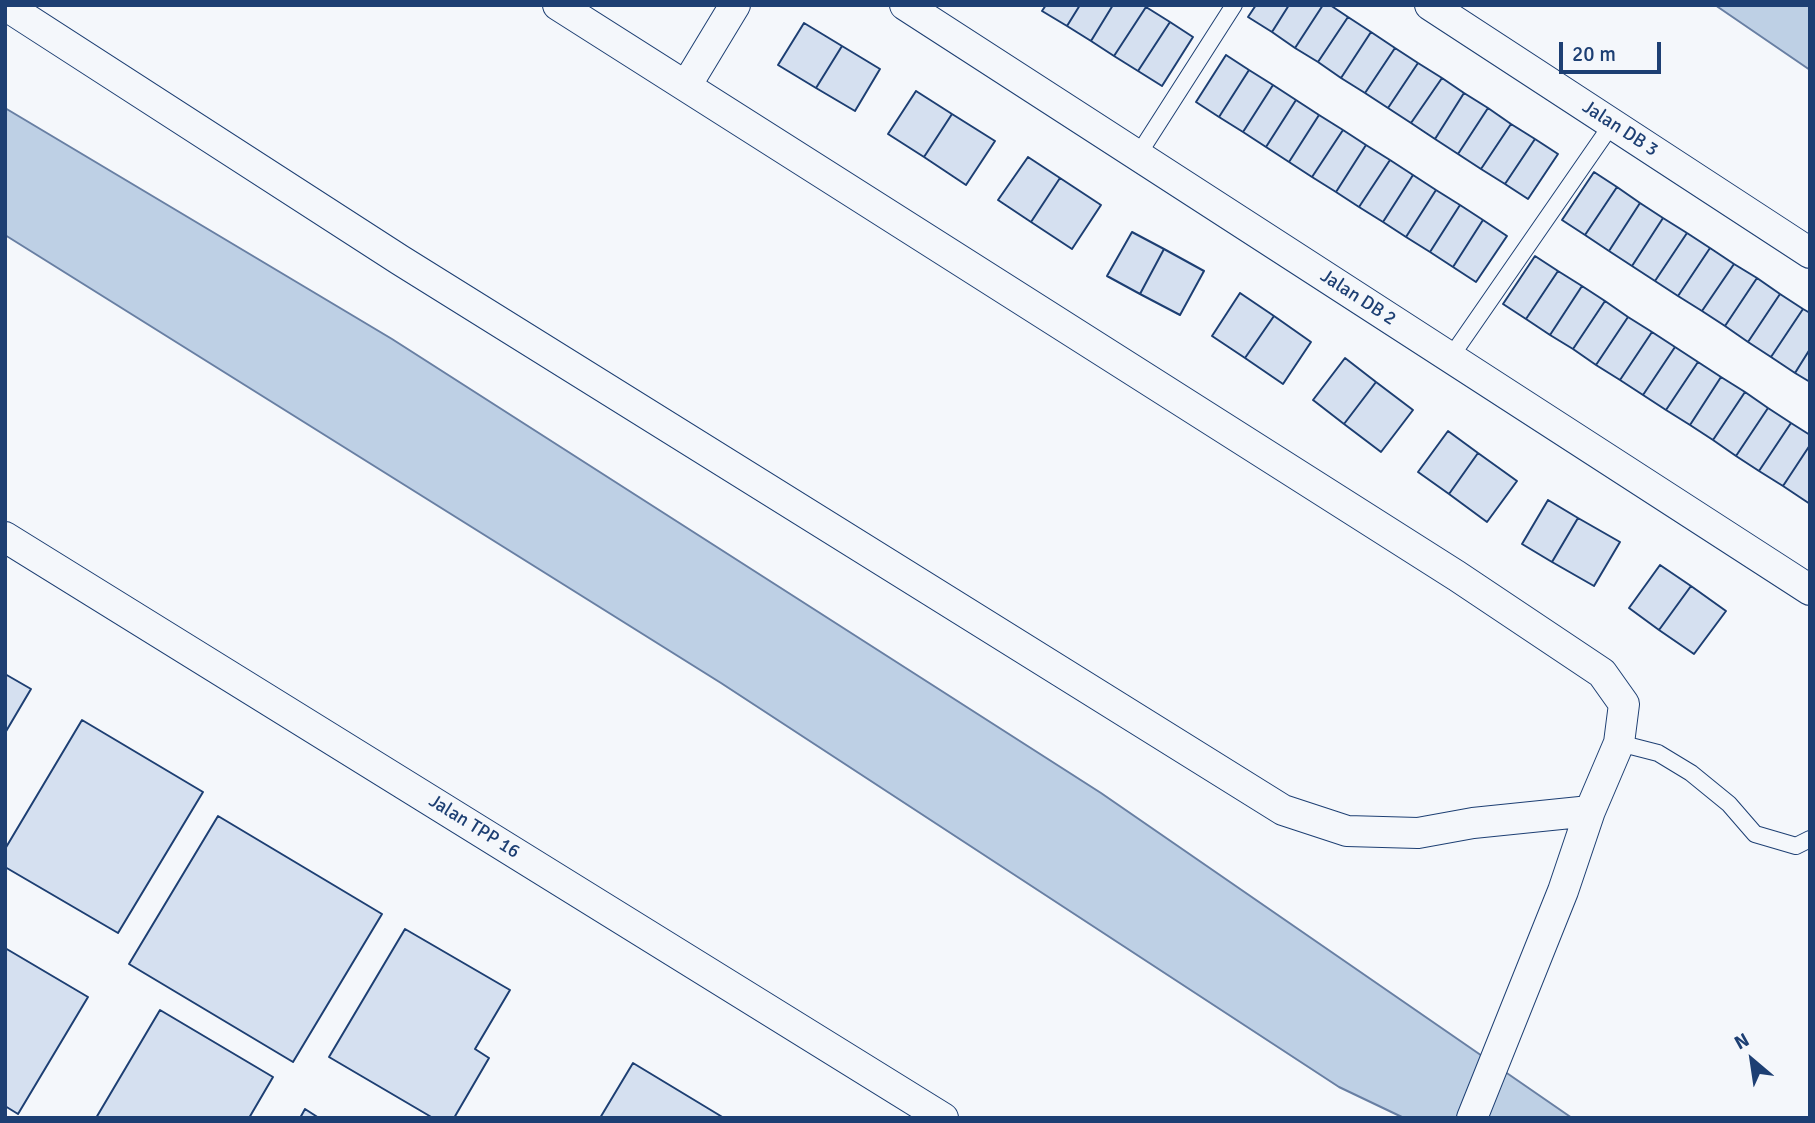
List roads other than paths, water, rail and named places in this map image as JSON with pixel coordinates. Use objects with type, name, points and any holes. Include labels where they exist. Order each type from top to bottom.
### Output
[{"type":"street","points":[[5,5],[400,260],[1283,810],[1347,831],[1418,833],[1473,823],[1590,811]]},
{"type":"street","points":[[558,5],[1445,569],[1602,673],[1624,704],[1619,743],[1590,811],[1563,891],[1472,1118]]},
{"type":"street","points":[[686,86],[735,5]]},
{"type":"street","name":"Jalan DB 2","points":[[905,5],[1810,590]]},
{"type":"street","name":"Jalan DB 3","points":[[1430,5],[1810,253]]},
{"type":"street","name":"Jalan TPP 16","points":[[5,537],[943,1118]]},
{"type":"lane","points":[[1138,155],[1234,5]]},
{"type":"lane","points":[[1450,358],[1612,124]]},
{"type":"lane","points":[[1619,743],[1658,753],[1691,773],[1729,804],[1755,834],[1796,846],[1810,839]]},
{"type":"water","points":[[1715,5],[1810,5],[1810,70]]},
{"type":"water","points":[[5,108],[392,339],[1101,793],[1572,1118],[1404,1118],[1339,1087],[721,683],[5,235]]}]
